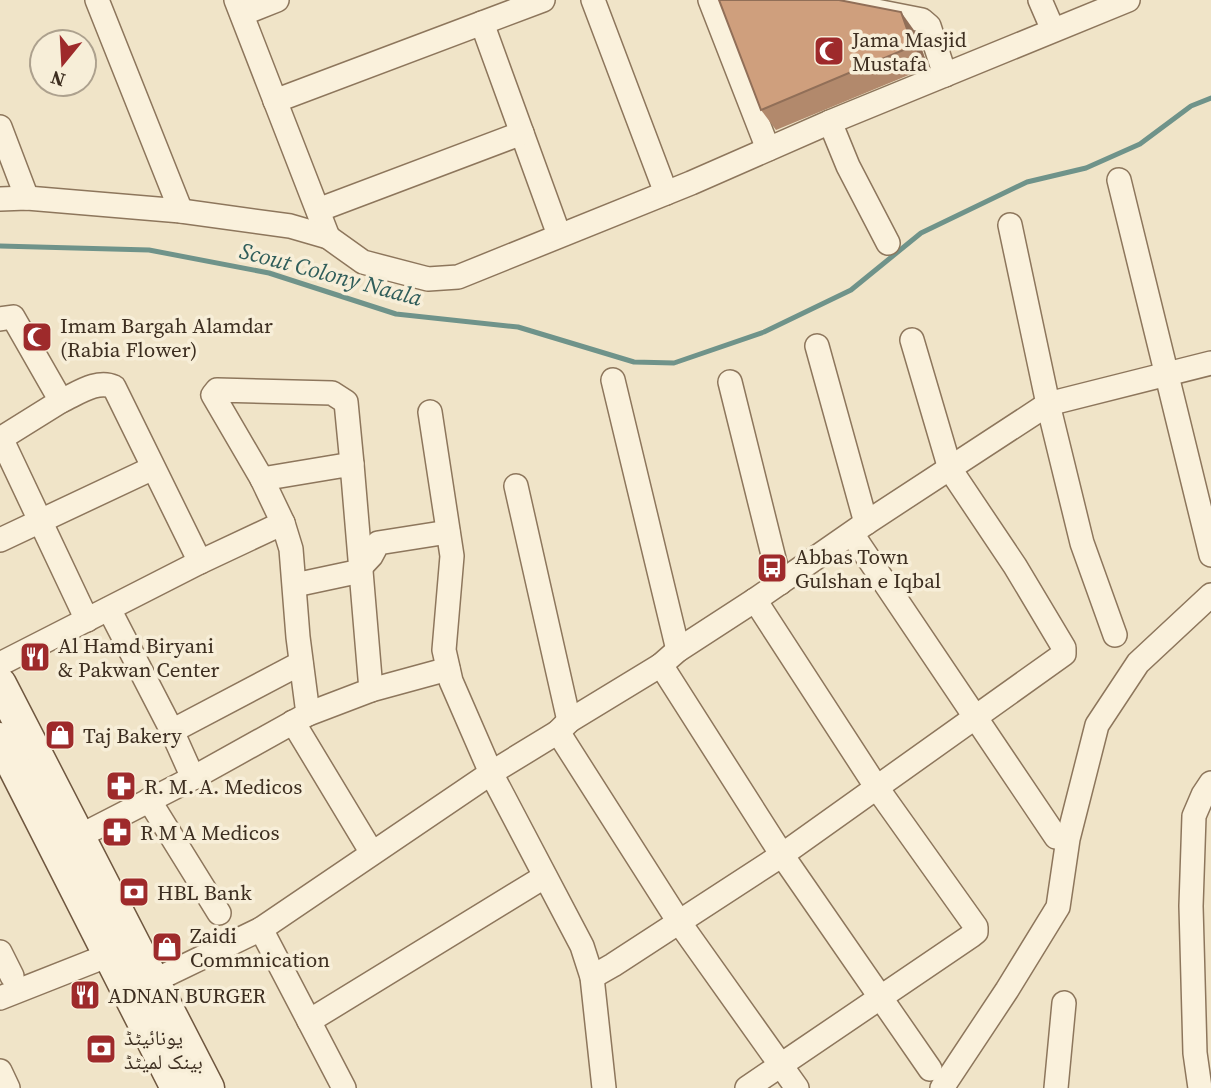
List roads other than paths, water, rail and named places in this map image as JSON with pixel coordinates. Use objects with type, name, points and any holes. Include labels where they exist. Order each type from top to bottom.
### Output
[{"type":"main road","points":[[0,684],[78,837],[142,987],[177,1088]]},
{"type":"main road","points":[[0,739],[109,954],[142,987],[208,1088]]},
{"type":"street","points":[[97,0],[181,211]]},
{"type":"street","points":[[277,0],[239,7],[328,237]]},
{"type":"street","points":[[275,101],[543,0]]},
{"type":"street","points":[[593,0],[666,193]]},
{"type":"street","points":[[710,0],[768,149]]},
{"type":"street","points":[[820,0],[896,8],[922,20],[929,26],[945,75]]},
{"type":"street","points":[[1040,0],[1053,30]]},
{"type":"street","points":[[0,198],[181,211],[289,226],[328,237],[363,262],[428,279],[458,277],[1128,0]]},
{"type":"street","points":[[482,23],[559,236]]},
{"type":"street","points":[[830,122],[848,166],[888,243]]},
{"type":"street","points":[[0,127],[27,198]]},
{"type":"street","points":[[318,209],[522,133]]},
{"type":"street","points":[[1119,180],[1211,555]]},
{"type":"street","points":[[1010,225],[1048,404],[1082,543],[1115,635]]},
{"type":"street","points":[[0,319],[13,317],[61,401]]},
{"type":"street","points":[[592,976],[782,855],[1064,653],[1064,648],[1015,566],[950,469],[912,340]]},
{"type":"street","points":[[817,346],[859,529],[976,718],[1056,837]]},
{"type":"street","points":[[142,987],[261,929],[491,773],[669,658],[1048,404],[1211,363]]},
{"type":"street","points":[[613,380],[669,658],[782,855],[936,1078],[1007,990],[1058,907],[1068,839],[1097,725],[1138,663],[1211,595]]},
{"type":"street","points":[[730,382],[780,583]]},
{"type":"street","points":[[87,620],[1,439],[61,401],[98,385],[107,384],[114,387],[200,562]]},
{"type":"street","points":[[371,690],[346,402],[332,393],[217,390],[214,395],[262,479],[283,523],[291,549],[301,663],[300,718],[372,853]]},
{"type":"street","points":[[430,412],[452,556],[444,650],[451,681],[491,773],[582,946],[592,976],[604,1088]]},
{"type":"street","points":[[262,479],[352,464]]},
{"type":"street","points":[[0,540],[153,468]]},
{"type":"street","points":[[516,486],[563,727],[679,922],[797,1088]]},
{"type":"street","points":[[0,664],[200,562],[283,523]]},
{"type":"street","points":[[295,585],[356,572],[371,556],[378,543],[448,532]]},
{"type":"street","points":[[747,1088],[971,936],[976,927],[877,788],[755,600]]},
{"type":"street","points":[[109,609],[172,731],[193,778]]},
{"type":"street","points":[[172,731],[301,663]]},
{"type":"street","points":[[78,837],[193,778],[300,718],[371,690],[448,669]]},
{"type":"street","points":[[1200,1088],[1195,1053],[1191,906],[1194,816],[1211,783]]},
{"type":"street","points":[[149,800],[219,913]]},
{"type":"street","points":[[309,1021],[544,877]]},
{"type":"street","points":[[261,929],[344,1088]]},
{"type":"street","points":[[0,952],[12,976]]},
{"type":"street","points":[[0,998],[109,954]]},
{"type":"street","points":[[1056,1088],[1064,1003]]},
{"type":"street","points":[[0,1071],[8,1088]]},
{"type":"waterway","name":"Scout Colony Naala","points":[[0,246],[149,250],[269,273],[396,314],[518,327],[634,362],[674,363],[764,332],[851,290],[921,233],[1027,182],[1086,168],[1140,144],[1191,106],[1211,98]]},
{"type":"place","name":"Jama Masjid Mustafa","points":[[829,51]]},
{"type":"place","name":"Imam Bargah Alamdar (Rabia Flower)","points":[[37,337]]},
{"type":"place","name":"Abbas Town Gulshan e Iqbal","points":[[772,568]]},
{"type":"place","name":"Al Hamd Biryani & Pakwan Center","points":[[35,657]]},
{"type":"place","name":"Taj Bakery","points":[[60,735]]},
{"type":"place","name":"R. M. A. Medicos","points":[[121,786]]},
{"type":"place","name":"R M A Medicos","points":[[117,832]]},
{"type":"place","name":"HBL Bank","points":[[134,892]]},
{"type":"place","name":"Zaidi Commnication","points":[[167,947]]},
{"type":"place","name":"ADNAN BURGER","points":[[85,995]]},
{"type":"place","name":"یونائیٹڈ بینک لمیٹڈ","points":[[101,1049]]}]
